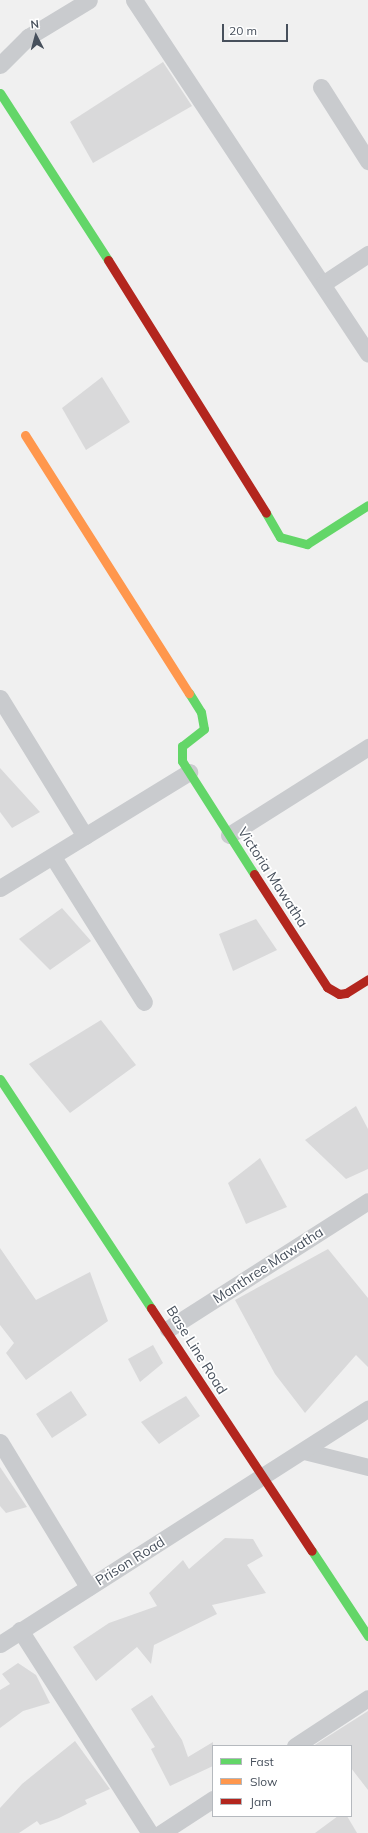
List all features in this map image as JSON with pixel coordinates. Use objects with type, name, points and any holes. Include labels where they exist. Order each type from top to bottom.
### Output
[{"type":"street","points":[[0,65],[28,37],[89,0]]},
{"type":"street","points":[[134,0],[324,283],[368,353]]},
{"type":"street","points":[[321,86],[368,161]]},
{"type":"street","points":[[0,93],[159,338],[280,537],[307,544],[368,505]]},
{"type":"street","points":[[324,283],[368,254]]},
{"type":"street","name":"Victoria Mawatha","points":[[25,435],[201,712],[204,729],[182,746],[182,761],[327,987],[339,994],[368,979]]},
{"type":"street","points":[[0,698],[85,836]]},
{"type":"street","points":[[230,835],[368,747]]},
{"type":"street","points":[[0,888],[53,857],[189,772]]},
{"type":"street","points":[[53,857],[144,1002]]},
{"type":"street","name":"Base Line Road","points":[[0,1079],[168,1329],[261,1479],[368,1636]]},
{"type":"street","name":"Manthree Mawatha","points":[[168,1329],[368,1200]]},
{"type":"street","name":"Prison Road","points":[[0,1644],[261,1479],[368,1409]]},
{"type":"street","points":[[0,1442],[88,1587]]},
{"type":"street","points":[[304,1451],[368,1467]]},
{"type":"street","points":[[20,1630],[150,1833]]},
{"type":"street","points":[[297,1745],[368,1698]]},
{"type":"street","points":[[161,1833],[212,1800]]},
{"type":"building","points":[[163,62],[192,106],[93,163],[70,122]]},
{"type":"building","points":[[102,377],[130,422],[86,450],[62,408]]},
{"type":"building","points":[[0,768],[40,812],[12,828],[0,812]]},
{"type":"building","points":[[62,908],[91,941],[50,970],[19,939]]},
{"type":"building","points":[[256,919],[277,950],[233,971],[219,934]]},
{"type":"building","points":[[101,1020],[136,1065],[70,1113],[29,1064]]},
{"type":"building","points":[[356,1106],[368,1129],[368,1169],[346,1179],[305,1140]]},
{"type":"building","points":[[260,1158],[287,1207],[246,1224],[228,1183]]},
{"type":"building","points":[[0,1248],[36,1300],[90,1272],[108,1321],[26,1380],[6,1353],[14,1343],[0,1325]]},
{"type":"building","points":[[328,1249],[368,1298],[368,1367],[356,1355],[305,1413],[275,1374],[235,1300]]},
{"type":"building","points":[[153,1345],[163,1363],[140,1382],[128,1359]]},
{"type":"building","points":[[71,1391],[87,1415],[52,1438],[36,1414]]},
{"type":"building","points":[[186,1396],[200,1416],[159,1444],[141,1422]]},
{"type":"building","points":[[0,1467],[27,1507],[6,1513],[0,1506]]},
{"type":"building","points":[[225,1538],[253,1539],[263,1556],[247,1565],[266,1593],[212,1605],[217,1614],[154,1645],[151,1664],[137,1647],[96,1681],[73,1647],[109,1623],[157,1606],[149,1593],[183,1560],[189,1569]]},
{"type":"building","points":[[18,1663],[36,1675],[50,1703],[23,1711],[0,1728],[0,1690],[10,1684],[2,1674]]},
{"type":"building","points":[[152,1695],[182,1740],[188,1757],[213,1742],[212,1766],[170,1786],[151,1749],[155,1747],[131,1709]]},
{"type":"building","points":[[368,1711],[368,1790],[352,1769],[352,1745],[315,1745]]},
{"type":"building","points":[[75,1741],[110,1789],[85,1800],[87,1804],[59,1818],[40,1825],[37,1821],[19,1833],[0,1833],[0,1808],[22,1784]]},
{"type":"building","points":[[337,1817],[348,1817],[357,1833],[315,1833]]},
{"type":"traffic: fast","points":[[0,93],[108,260]]},
{"type":"traffic: fast","points":[[266,513],[280,537],[307,544],[368,505]]},
{"type":"traffic: fast","points":[[189,693],[201,712],[204,729],[182,746],[182,761],[254,874]]},
{"type":"traffic: fast","points":[[0,1079],[151,1308]]},
{"type":"traffic: fast","points":[[312,1551],[368,1636]]},
{"type":"traffic: slow","points":[[25,435],[189,693]]},
{"type":"traffic: jam","points":[[108,260],[266,513]]},
{"type":"traffic: jam","points":[[254,874],[327,987],[339,994],[346,993],[368,979]]},
{"type":"traffic: jam","points":[[151,1308],[312,1551]]}]
